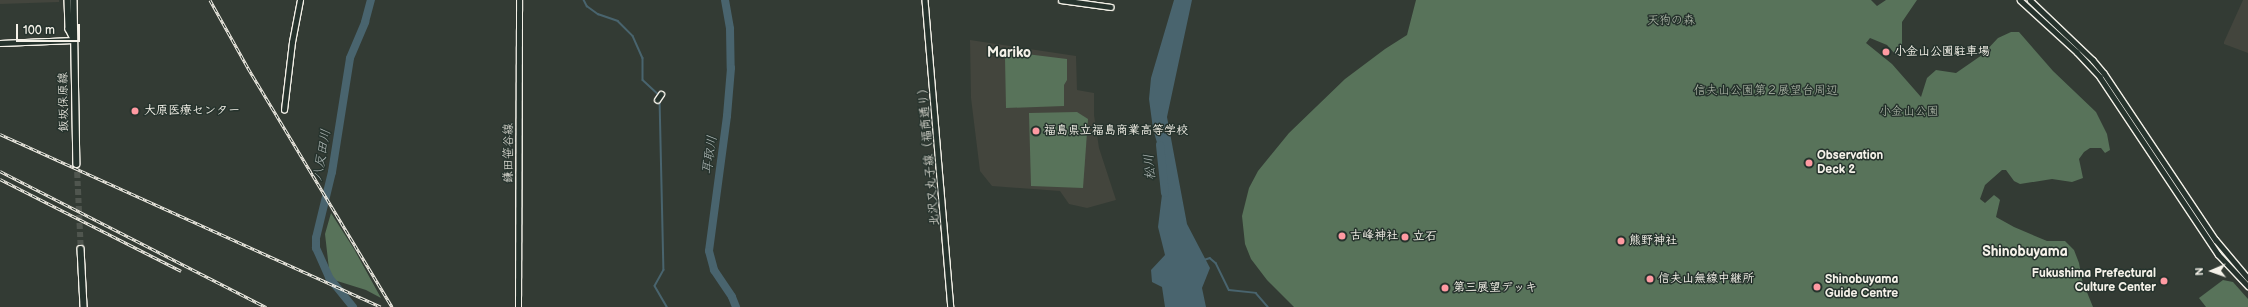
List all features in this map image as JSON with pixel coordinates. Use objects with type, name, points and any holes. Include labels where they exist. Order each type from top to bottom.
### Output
[{"type":"main road","name":"飯坂保原線","points":[[68,0],[69,29],[74,40]]},
{"type":"main road","name":"飯坂保原線","points":[[74,0],[77,164]]},
{"type":"main road","points":[[82,249],[84,307]]},
{"type":"street","points":[[284,110],[292,42],[300,0]]},
{"type":"street","name":"鎌田笹谷線","points":[[518,307],[519,0]]},
{"type":"street","name":"北沢又丸子線（福商通り）","points":[[925,0],[951,307]]},
{"type":"street","points":[[1061,0],[1111,7]]},
{"type":"street","points":[[2020,0],[2077,52],[2100,76],[2218,254],[2248,286]]},
{"type":"street","points":[[2030,0],[2093,60],[2104,73],[2216,240],[2248,278]]},
{"type":"street","points":[[0,42],[74,40]]},
{"type":"street","points":[[657,100],[661,94]]},
{"type":"shaded area","points":[[0,0],[59,0],[59,2],[0,4]]},
{"type":"shaded area","points":[[2243,0],[2248,0],[2248,53],[2224,44]]},
{"type":"shaded area","name":"福島県立福島商業高等学校","points":[[970,40],[1076,56],[1077,90],[1094,93],[1094,115],[1099,148],[1116,200],[1087,208],[1069,204],[1060,191],[992,186],[980,171],[971,98]]},
{"type":"green space","points":[[1416,0],[1871,0],[1877,6],[1886,0],[1917,0],[1902,22],[1902,48],[1896,55],[1887,45],[1870,38],[1866,43],[1892,64],[1921,97],[1927,78],[1936,70],[1956,73],[1982,55],[1998,38],[2011,32],[2019,32],[2053,71],[2096,112],[2107,134],[2110,150],[2105,153],[2101,148],[2090,148],[2084,152],[2079,159],[2083,178],[2072,182],[2052,179],[2020,184],[2014,181],[2006,170],[2002,170],[1985,185],[1980,199],[1985,203],[1994,195],[1998,198],[2000,200],[1996,217],[2014,227],[2047,241],[2065,241],[2074,250],[2079,263],[2082,280],[2093,307],[1294,307],[1267,280],[1251,259],[1245,244],[1242,216],[1249,188],[1258,171],[1289,133],[1345,79],[1385,49],[1407,35]]},
{"type":"green space","points":[[1011,52],[1067,59],[1067,80],[1064,85],[1064,106],[1006,108],[1005,58]]},
{"type":"green space","points":[[1077,112],[1088,119],[1083,188],[1031,186],[1029,113]]},
{"type":"green space","points":[[331,213],[354,249],[381,298],[366,290],[334,280],[329,269],[325,234]]},
{"type":"green space","points":[[2223,280],[2233,282],[2248,299],[2248,307],[2206,307],[2199,298]]},
{"type":"water","points":[[1174,0],[1192,0],[1167,117],[1187,224],[1210,268],[1202,288],[1206,307],[1165,307],[1162,287],[1152,282],[1151,270],[1165,255],[1158,227],[1165,170],[1153,129],[1149,99],[1151,78]]},
{"type":"waterway","name":"八反田川","points":[[353,307],[329,277],[316,248],[316,238],[332,172],[350,58],[365,22],[371,0]]},
{"type":"waterway","points":[[584,0],[587,6],[598,14],[618,21],[633,36],[643,58],[643,80],[659,95]]},
{"type":"waterway","name":"耳取川","points":[[725,0],[730,29],[731,68],[727,116],[709,251],[714,270],[732,297],[736,307]]},
{"type":"waterway","points":[[660,98],[664,270],[655,286],[667,307]]},
{"type":"waterway","name":"松川","points":[[1160,145],[1165,193]]},
{"type":"waterway","points":[[1204,260],[1210,258],[1216,263],[1229,290],[1256,293],[1268,307]]},
{"type":"tunnel","points":[[77,164],[81,249]]},
{"type":"railway","points":[[210,0],[248,68],[392,307]]},
{"type":"railway","points":[[0,134],[381,307]]},
{"type":"railway","points":[[0,171],[266,307]]},
{"type":"railway","points":[[0,179],[181,271]]},
{"type":"place","name":"小金山公園駐車場","points":[[1886,52]]},
{"type":"place","name":"大原医療センター","points":[[135,111]]},
{"type":"place","name":"福島県立福島商業高等学校","points":[[1036,131]]},
{"type":"place","name":"Observation Deck 2","points":[[1809,163]]},
{"type":"place","name":"古峰神社","points":[[1342,236]]},
{"type":"place","name":"立石","points":[[1405,237]]},
{"type":"place","name":"熊野神社","points":[[1621,241]]},
{"type":"place","name":"信夫山無線中継所","points":[[1650,279]]},
{"type":"place","name":"Fukushima Prefectural Culture Center","points":[[2164,281]]},
{"type":"place","name":"Shinobuyama Guide Centre","points":[[1817,287]]},
{"type":"place","name":"第三展望デッキ","points":[[1445,288]]},
{"type":"district","name":"Mariko","points":[[1009,53]]},
{"type":"district","name":"Shinobuyama","points":[[2025,252]]},
{"type":"park label","name":"天狗の森","points":[[1671,21]]},
{"type":"park label","name":"信夫山公園第２展望台周辺","points":[[1766,91]]},
{"type":"park label","name":"小金山公園","points":[[1909,112]]}]
